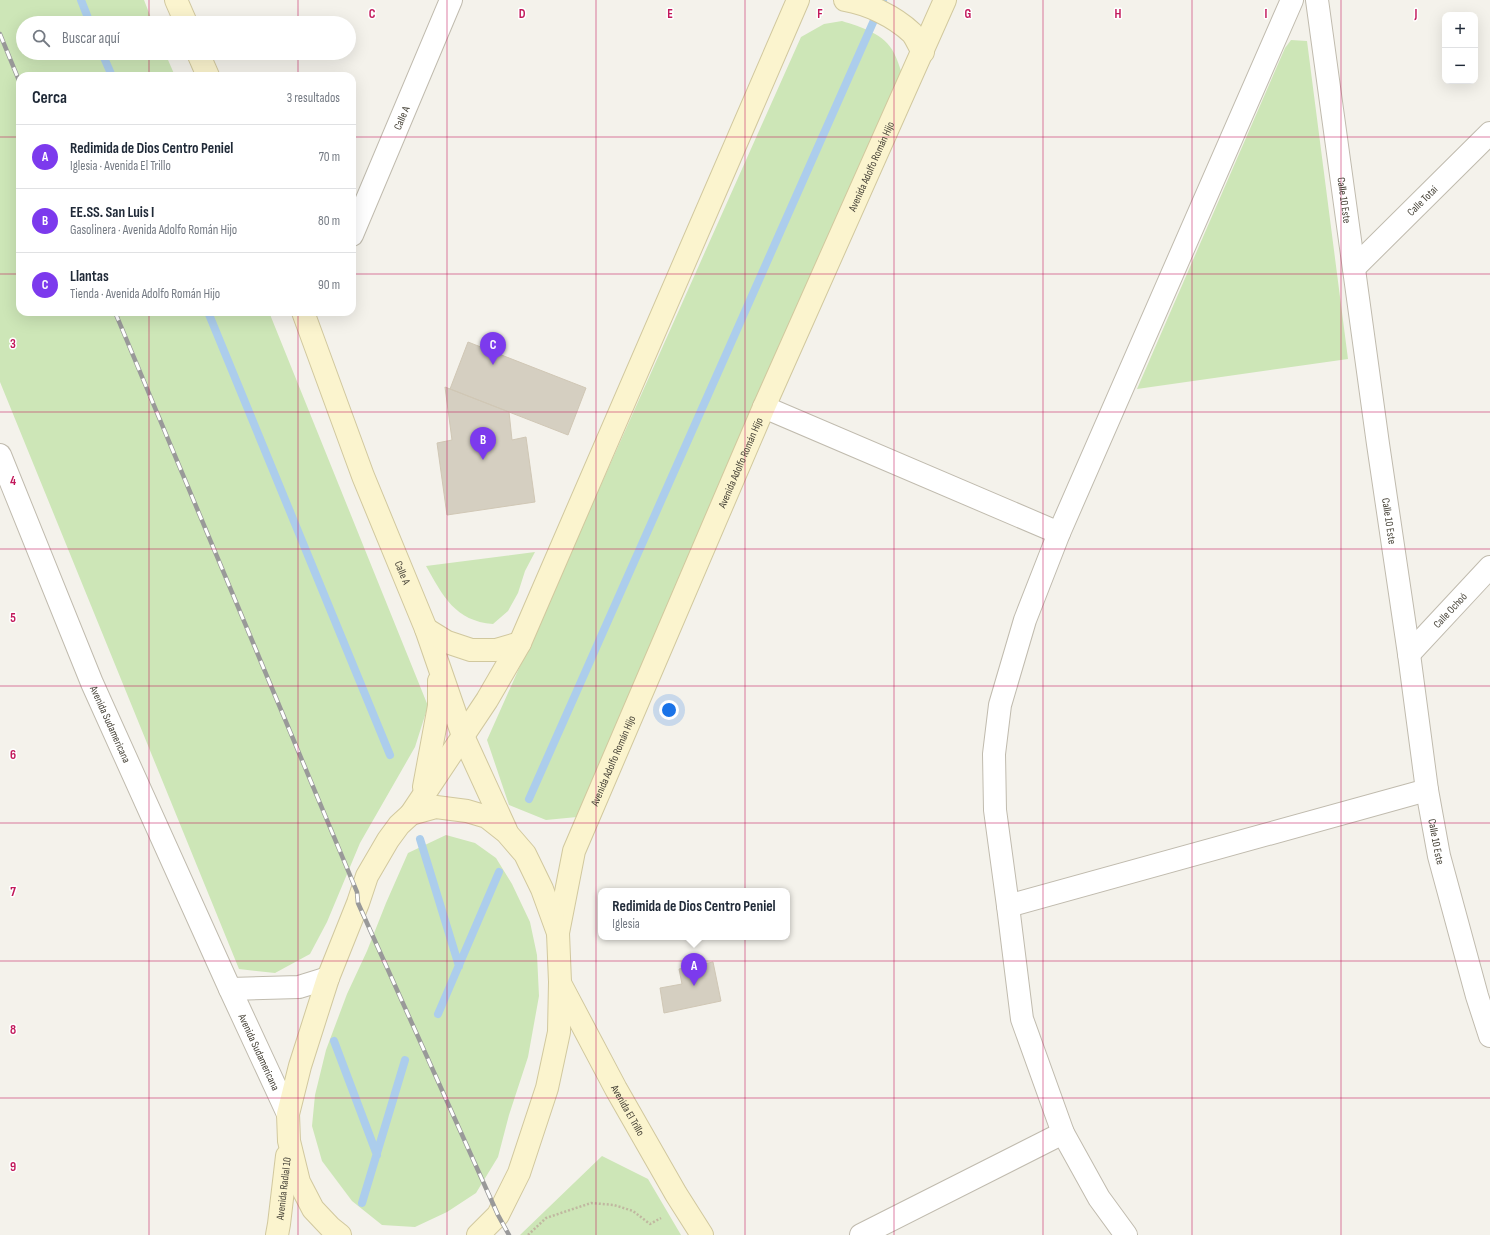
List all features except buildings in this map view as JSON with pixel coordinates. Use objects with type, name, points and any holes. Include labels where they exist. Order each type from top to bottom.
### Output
[{"type":"main road","points":[[176,0],[183,16]]},
{"type":"main road","points":[[845,0],[870,8],[893,19],[918,43]]},
{"type":"main road","name":"Avenida Adolfo Román Hijo","points":[[558,933],[574,851],[918,43],[945,0]]},
{"type":"main road","points":[[340,1235],[313,1209],[299,1182],[289,1141],[288,1114],[300,1066],[328,978],[358,903],[367,876],[388,840],[416,805],[487,700],[520,643],[802,1]]},
{"type":"main road","points":[[201,60],[206,72]]},
{"type":"main road","name":"Calle A","points":[[304,316],[366,483],[426,629],[462,736],[506,832]]},
{"type":"main road","points":[[426,629],[447,642],[471,650],[496,650],[520,643]]},
{"type":"main road","points":[[416,805],[439,706],[438,666]]},
{"type":"main road","points":[[416,805],[466,811],[487,817],[506,832],[525,854],[542,889],[558,933],[560,982],[559,1032],[547,1088],[519,1173],[498,1215],[478,1235]]},
{"type":"main road","name":"Avenida El Trillo","points":[[560,982],[616,1089],[702,1235]]},
{"type":"main road","name":"Avenida Radial 10","points":[[277,1235],[289,1141]]},
{"type":"street","name":"Calle A","points":[[356,226],[451,0]]},
{"type":"street","points":[[1126,1235],[1099,1198],[1063,1133],[1022,1019],[994,810],[994,754],[1000,705],[1023,627],[1059,533],[1292,0]]},
{"type":"street","name":"Calle 10 Este","points":[[1317,0],[1427,790],[1439,856],[1483,990],[1490,1036]]},
{"type":"street","name":"Calle Totai","points":[[1354,268],[1490,133]]},
{"type":"street","points":[[764,407],[1059,533]]},
{"type":"street","name":"Avenida Sudamericana","points":[[0,455],[92,683],[288,1114]]},
{"type":"street","name":"Calle Ochoó","points":[[1409,654],[1490,567]]},
{"type":"street","points":[[1008,906],[1427,790]]},
{"type":"street","points":[[230,989],[299,987],[328,978]]},
{"type":"street","points":[[861,1235],[1063,1133]]},
{"type":"path","points":[[528,1235],[546,1218],[591,1203],[614,1205],[634,1211],[650,1224],[683,1205]]},
{"type":"green space","points":[[0,0],[144,0],[150,16],[16,16],[16,60],[168,60],[173,72],[16,72],[16,316],[271,316],[428,706],[415,747],[360,843],[327,922],[310,954],[275,973],[239,969],[0,382]]},
{"type":"green space","points":[[842,21],[872,32],[885,41],[894,53],[901,71],[577,817],[546,820],[509,805],[487,740],[801,37],[824,24]]},
{"type":"green space","points":[[1291,40],[1307,41],[1348,359],[1137,389],[1285,48]]},
{"type":"green space","points":[[535,552],[525,571],[518,593],[508,611],[493,624],[480,622],[469,618],[460,612],[445,597],[426,566]]},
{"type":"green space","points":[[446,835],[475,843],[496,858],[512,884],[530,922],[537,955],[539,996],[528,1057],[509,1115],[498,1157],[476,1193],[447,1212],[415,1227],[382,1225],[352,1201],[322,1161],[312,1126],[315,1095],[326,1050],[347,994],[367,951],[408,853]]},
{"type":"green space","points":[[602,1156],[648,1179],[681,1235],[520,1235]]},
{"type":"waterway","points":[[81,0],[87,16]]},
{"type":"waterway","points":[[529,799],[883,0]]},
{"type":"waterway","points":[[105,60],[110,72]]},
{"type":"waterway","points":[[210,316],[390,755]]},
{"type":"waterway","points":[[420,839],[459,966]]},
{"type":"waterway","points":[[438,1014],[499,872]]},
{"type":"waterway","points":[[334,1041],[377,1155]]},
{"type":"waterway","points":[[362,1203],[405,1060]]},
{"type":"railway","points":[[0,34],[16,73]]},
{"type":"railway","points":[[117,316],[357,892],[358,903],[498,1215],[509,1235]]},
{"type":"place","name":"Llantas","points":[[493,365]]},
{"type":"place","name":"EE.SS. San Luis I","points":[[483,460]]},
{"type":"place","name":"Redimida de Dios Centro Peniel","points":[[694,986]]}]
